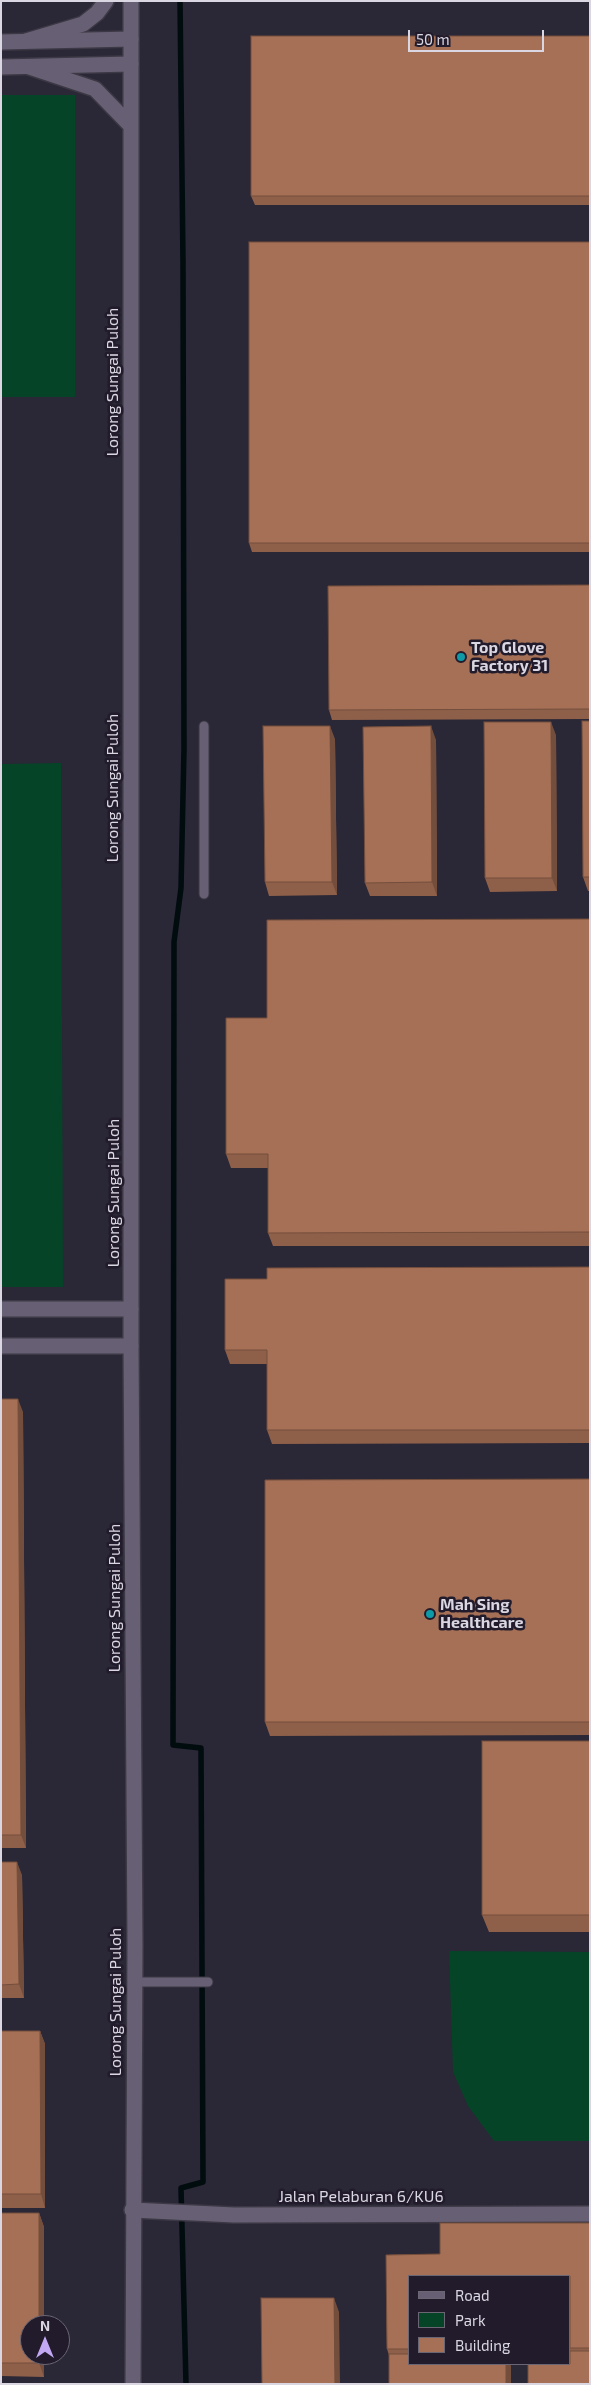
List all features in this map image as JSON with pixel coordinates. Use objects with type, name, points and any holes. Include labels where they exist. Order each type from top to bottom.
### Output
[{"type":"street","points":[[26,41],[82,24],[97,14],[106,1]]},
{"type":"street","name":"Lorong Sungai Puloh","points":[[131,1],[134,1982],[132,2384]]},
{"type":"street","points":[[1,42],[131,39]]},
{"type":"street","points":[[1,68],[131,64]]},
{"type":"street","points":[[29,67],[95,89],[131,126]]},
{"type":"street","points":[[1,1310],[132,1309]]},
{"type":"street","points":[[1,1346],[132,1346]]},
{"type":"street","name":"Jalan Pelaburan 6/KU6","points":[[132,2210],[204,2213],[590,2214]]},
{"type":"lane","points":[[204,726],[204,894]]},
{"type":"lane","points":[[134,1982],[208,1982]]},
{"type":"shaded area","points":[[1,1],[590,1],[590,2384],[1,2384]]},
{"type":"green space","points":[[1,95],[75,95],[75,397],[1,397]]},
{"type":"green space","points":[[61,763],[63,1287],[1,1287],[1,764]]},
{"type":"green space","points":[[449,1951],[590,1952],[590,2141],[494,2141],[468,2106],[453,2072]]},
{"type":"building","points":[[251,36],[590,36],[590,196],[251,196]]},
{"type":"building","points":[[249,242],[590,242],[590,543],[249,543]]},
{"type":"building","name":"Top Glove Factory 31","points":[[590,585],[590,709],[329,710],[328,586]]},
{"type":"building","points":[[582,721],[590,721],[590,877],[583,877]]},
{"type":"building","points":[[484,722],[551,722],[552,878],[485,878]]},
{"type":"building","points":[[263,726],[330,726],[332,882],[265,882]]},
{"type":"building","points":[[431,726],[432,882],[365,883],[363,727]]},
{"type":"building","points":[[590,919],[590,1232],[268,1233],[268,1154],[226,1154],[226,1018],[267,1018],[267,920]]},
{"type":"building","points":[[590,1267],[590,1430],[267,1430],[267,1350],[225,1350],[225,1279],[267,1279],[267,1268]]},
{"type":"building","points":[[1,1399],[18,1399],[21,1835],[1,1835]]},
{"type":"building","name":"Mah Sing Healthcare","points":[[590,1479],[590,1722],[265,1722],[265,1480]]},
{"type":"building","points":[[482,1741],[590,1741],[590,1915],[482,1915]]},
{"type":"building","points":[[1,1862],[17,1862],[19,1984],[1,1985]]},
{"type":"building","points":[[1,2031],[40,2031],[41,2194],[1,2194]]},
{"type":"building","points":[[1,2213],[39,2213],[39,2315],[20,2315],[20,2363],[1,2363]]},
{"type":"building","points":[[440,2223],[590,2223],[590,2348],[571,2348],[571,2275],[408,2275],[408,2349],[387,2349],[386,2255],[440,2254]]},
{"type":"building","points":[[261,2298],[334,2298],[335,2384],[262,2384]]},
{"type":"building","points":[[571,2351],[590,2351],[590,2384],[528,2384],[528,2365],[571,2365]]},
{"type":"building","points":[[389,2354],[408,2354],[408,2365],[506,2365],[506,2384],[389,2384]]},
{"type":"waterway","points":[[180,1],[183,263],[184,749],[181,888],[174,942],[173,1745],[201,1748],[203,2182],[181,2188],[186,2384]]},
{"type":"place","name":"Top Glove Factory 31","points":[[461,657]]},
{"type":"place","name":"Mah Sing Healthcare","points":[[430,1614]]}]
